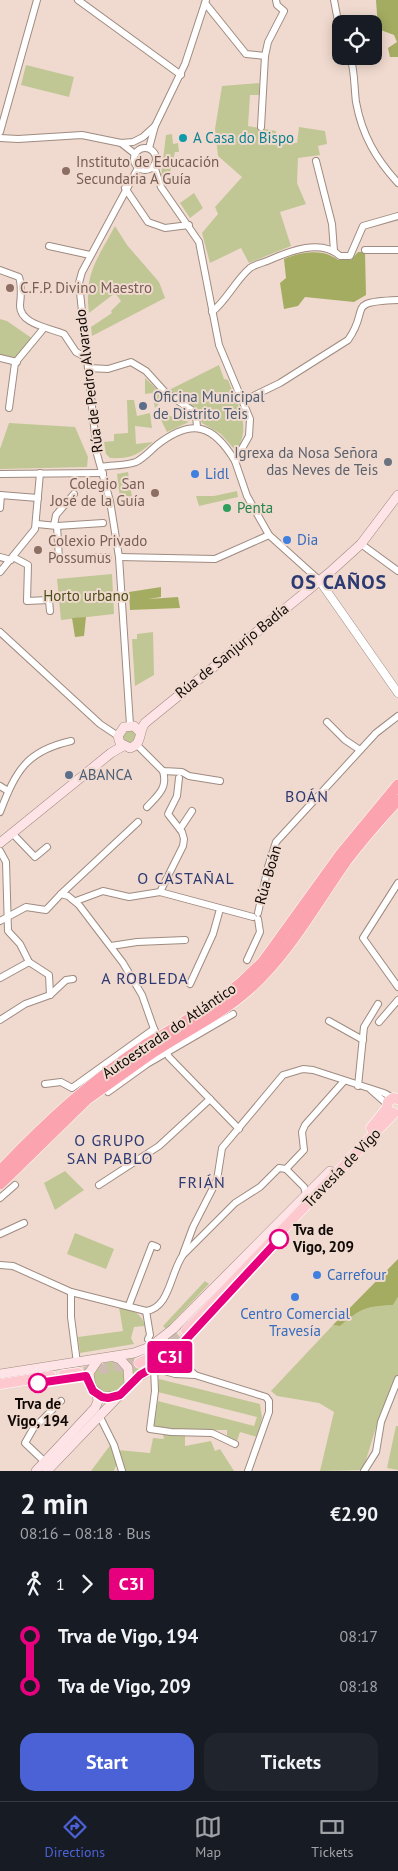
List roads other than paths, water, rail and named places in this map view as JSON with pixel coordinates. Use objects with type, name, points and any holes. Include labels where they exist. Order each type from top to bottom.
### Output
[{"type":"highway","name":"Autoestrada do Atlántico","points":[[176,1033],[240,984],[263,962],[340,854],[398,785]]},
{"type":"highway","name":"Autoestrada do Atlántico","points":[[0,1171],[65,1106],[117,1064],[217,1013],[249,990],[303,925],[347,860],[398,800]]},
{"type":"highway","name":"Autoestrada do Atlántico","points":[[0,1184],[87,1099],[150,1048]]},
{"type":"main road","name":"Rúa de Sanjurjo Badía","points":[[0,843],[111,753],[120,740],[121,729],[135,728],[146,723],[361,544],[398,495]]},
{"type":"main road","name":"Rúa de Sanjurjo Badía","points":[[120,740],[130,748],[137,745],[140,739],[135,728]]},
{"type":"main road","name":"Travesía de Vigo","points":[[185,1330],[332,1174],[394,1104]]},
{"type":"main road","points":[[137,1362],[160,1348],[306,1194],[332,1174]]},
{"type":"main road","points":[[36,1471],[46,1467],[140,1375],[163,1363],[177,1350],[332,1174]]},
{"type":"main road","points":[[63,1373],[98,1360],[160,1348]]},
{"type":"main road","points":[[114,1357],[120,1359],[128,1368],[129,1386]]},
{"type":"main road","points":[[98,1360],[91,1368],[89,1378],[91,1387],[97,1394],[108,1398],[120,1395]]},
{"type":"main road","points":[[0,1374],[78,1368]]},
{"type":"main road","points":[[0,1382],[50,1374]]},
{"type":"main road","points":[[0,1388],[82,1376],[89,1378]]},
{"type":"main road","points":[[46,1467],[95,1408],[98,1401],[97,1394]]},
{"type":"street","points":[[0,132],[37,0]]},
{"type":"street","points":[[78,0],[181,75]]},
{"type":"street","points":[[261,127],[264,56],[268,42],[284,11],[277,5],[276,0]]},
{"type":"street","points":[[334,0],[337,15]]},
{"type":"street","points":[[148,148],[155,126],[181,75],[206,1]]},
{"type":"street","points":[[206,1],[246,54],[264,56]]},
{"type":"street","points":[[352,65],[363,129],[370,149],[382,166],[398,183]]},
{"type":"street","points":[[0,138],[18,139],[82,135],[121,144],[133,142],[143,137],[155,126]]},
{"type":"street","points":[[121,144],[135,154]]},
{"type":"street","points":[[154,166],[146,171],[138,168],[134,161],[135,154],[142,148],[148,148],[156,155],[154,166],[161,187],[189,225],[201,249],[221,350],[243,401],[250,428],[249,436],[235,461]]},
{"type":"street","points":[[316,161],[332,224],[334,251]]},
{"type":"street","name":"Rúa de Pedro Alvarado","points":[[135,728],[118,557],[113,518],[97,454],[79,283],[90,256],[125,188],[138,168]]},
{"type":"street","points":[[125,188],[148,222],[165,228],[189,225]]},
{"type":"street","points":[[212,312],[250,268],[298,248],[334,251],[340,256],[350,256],[363,226],[398,216]]},
{"type":"street","points":[[49,246],[90,256]]},
{"type":"street","points":[[365,250],[398,250]]},
{"type":"street","points":[[0,270],[19,277],[20,313],[44,328],[64,334],[76,352],[86,358]]},
{"type":"street","points":[[243,401],[280,384],[348,340],[354,333],[360,308],[365,303],[372,300],[398,300]]},
{"type":"street","points":[[9,408],[17,362],[44,328]]},
{"type":"street","points":[[0,358],[17,362]]},
{"type":"street","points":[[88,368],[108,369],[131,362],[146,371],[165,392],[192,411],[197,420],[197,427]]},
{"type":"street","points":[[0,474],[102,470],[135,462],[177,432],[197,427],[220,440],[235,461],[247,496],[269,534],[319,580],[398,694]]},
{"type":"street","points":[[0,572],[32,534],[36,524],[40,473]]},
{"type":"street","points":[[74,494],[56,515],[59,559],[108,558]]},
{"type":"street","points":[[0,508],[1,495],[38,498]]},
{"type":"street","points":[[36,524],[56,526],[103,523]]},
{"type":"street","points":[[118,557],[215,559],[269,534]]},
{"type":"street","points":[[361,544],[398,571]]},
{"type":"street","points":[[0,557],[28,565],[27,601],[49,600],[50,611]]},
{"type":"street","points":[[0,632],[120,740]]},
{"type":"street","name":"Rúa Boán","points":[[247,960],[260,932],[256,916],[276,842],[376,733],[398,716]]},
{"type":"street","points":[[327,722],[345,740],[360,750]]},
{"type":"street","points":[[0,812],[14,778],[23,764],[38,753],[72,741]]},
{"type":"street","points":[[137,745],[163,771],[166,781],[165,787],[147,807]]},
{"type":"street","points":[[163,771],[220,780]]},
{"type":"street","points":[[160,892],[184,839],[180,829],[168,814],[177,796],[179,778]]},
{"type":"street","points":[[0,786],[8,791]]},
{"type":"street","points":[[180,829],[192,811]]},
{"type":"street","points":[[0,921],[26,907],[46,910],[138,822]]},
{"type":"street","points":[[12,834],[35,857],[46,847]]},
{"type":"street","points":[[0,851],[6,862],[8,931],[20,944],[30,962],[49,975],[50,995]]},
{"type":"street","points":[[398,883],[363,938],[398,987]]},
{"type":"street","points":[[76,901],[103,891],[129,897],[160,892],[220,909],[256,916]]},
{"type":"street","points":[[61,894],[76,901],[133,978],[154,1029],[167,1053],[239,1129]]},
{"type":"street","points":[[190,984],[213,934],[220,909]]},
{"type":"street","points":[[111,946],[137,942],[185,940]]},
{"type":"street","points":[[0,978],[30,962]]},
{"type":"street","points":[[0,1020],[25,1004],[50,995],[66,980],[73,979]]},
{"type":"street","points":[[378,1022],[398,1000]]},
{"type":"street","points":[[358,1086],[364,1027],[378,1004]]},
{"type":"street","points":[[108,1092],[167,1053],[233,1014]]},
{"type":"street","points":[[329,1021],[363,1040]]},
{"type":"street","points":[[45,1084],[61,1082],[72,1088],[154,1029]]},
{"type":"street","points":[[183,1255],[186,1242],[217,1180],[222,1148],[277,1082],[288,1073],[303,1069],[313,1070],[358,1086],[384,1092],[394,1104]]},
{"type":"street","points":[[286,1169],[304,1150],[302,1132],[305,1125],[344,1080]]},
{"type":"street","points":[[99,1185],[159,1146],[210,1099]]},
{"type":"street","points":[[0,1265],[13,1266],[72,1292],[129,1305],[146,1311],[155,1310],[161,1305],[177,1263],[183,1255],[234,1203],[260,1187],[279,1168],[286,1169],[304,1187],[306,1194]]},
{"type":"street","points":[[0,1198],[15,1185]]},
{"type":"street","points":[[0,1234],[24,1223]]},
{"type":"street","points":[[129,1305],[152,1245],[157,1247]]},
{"type":"street","points":[[72,1292],[71,1317],[78,1368]]},
{"type":"street","points":[[146,1311],[150,1335],[148,1338]]},
{"type":"street","points":[[160,1348],[168,1343],[177,1350],[182,1363],[196,1375]]},
{"type":"street","points":[[154,1368],[176,1374],[196,1375],[263,1396],[269,1401],[269,1412],[248,1471]]},
{"type":"street","points":[[154,1368],[156,1371],[150,1429],[171,1432],[212,1433],[235,1444]]},
{"type":"street","points":[[364,1471],[376,1452],[381,1422],[396,1388],[398,1378]]},
{"type":"street","points":[[46,1467],[25,1443],[33,1429],[61,1401]]},
{"type":"street","points":[[99,1415],[114,1445],[122,1471]]},
{"type":"tunnel","points":[[158,1350],[184,1328]]},
{"type":"tunnel","points":[[84,1372],[139,1363]]},
{"type":"place","name":"A Casa do Bispo","points":[[183,138]]},
{"type":"place","name":"Instituto de Educación Secundaria A Guía","points":[[66,171]]},
{"type":"place","name":"C.F.P. Divino Maestro","points":[[10,288]]},
{"type":"place","name":"Oficina Municipal de Distrito Teis","points":[[143,406]]},
{"type":"place","name":"Igrexa da Nosa Señora das Neves de Teis","points":[[388,462]]},
{"type":"place","name":"Lidl","points":[[195,474]]},
{"type":"place","name":"Colegio San José de la Guía","points":[[155,493]]},
{"type":"place","name":"Penta","points":[[227,508]]},
{"type":"place","name":"Dia","points":[[287,540]]},
{"type":"place","name":"Colexio Privado Possumus","points":[[38,550]]},
{"type":"place","name":"ABANCA","points":[[69,775]]},
{"type":"place","name":"Tva de Vigo, 209","points":[[279,1239]]},
{"type":"place","name":"Carrefour","points":[[317,1275]]},
{"type":"place","name":"Centro Comercial Travesía","points":[[295,1297]]},
{"type":"place","name":"Trva de Vigo, 194","points":[[38,1383]]},
{"type":"district","name":"OS CAÑOS","points":[[339,582]]},
{"type":"district","name":"BOÁN","points":[[307,796]]},
{"type":"district","name":"O CASTAÑAL","points":[[186,878]]},
{"type":"district","name":"A ROBLEDA","points":[[145,978]]},
{"type":"district","name":"O GRUPO SAN PABLO","points":[[110,1149]]},
{"type":"district","name":"FRIÁN","points":[[202,1182]]},
{"type":"park label","name":"Horto urbano","points":[[86,596]]}]
